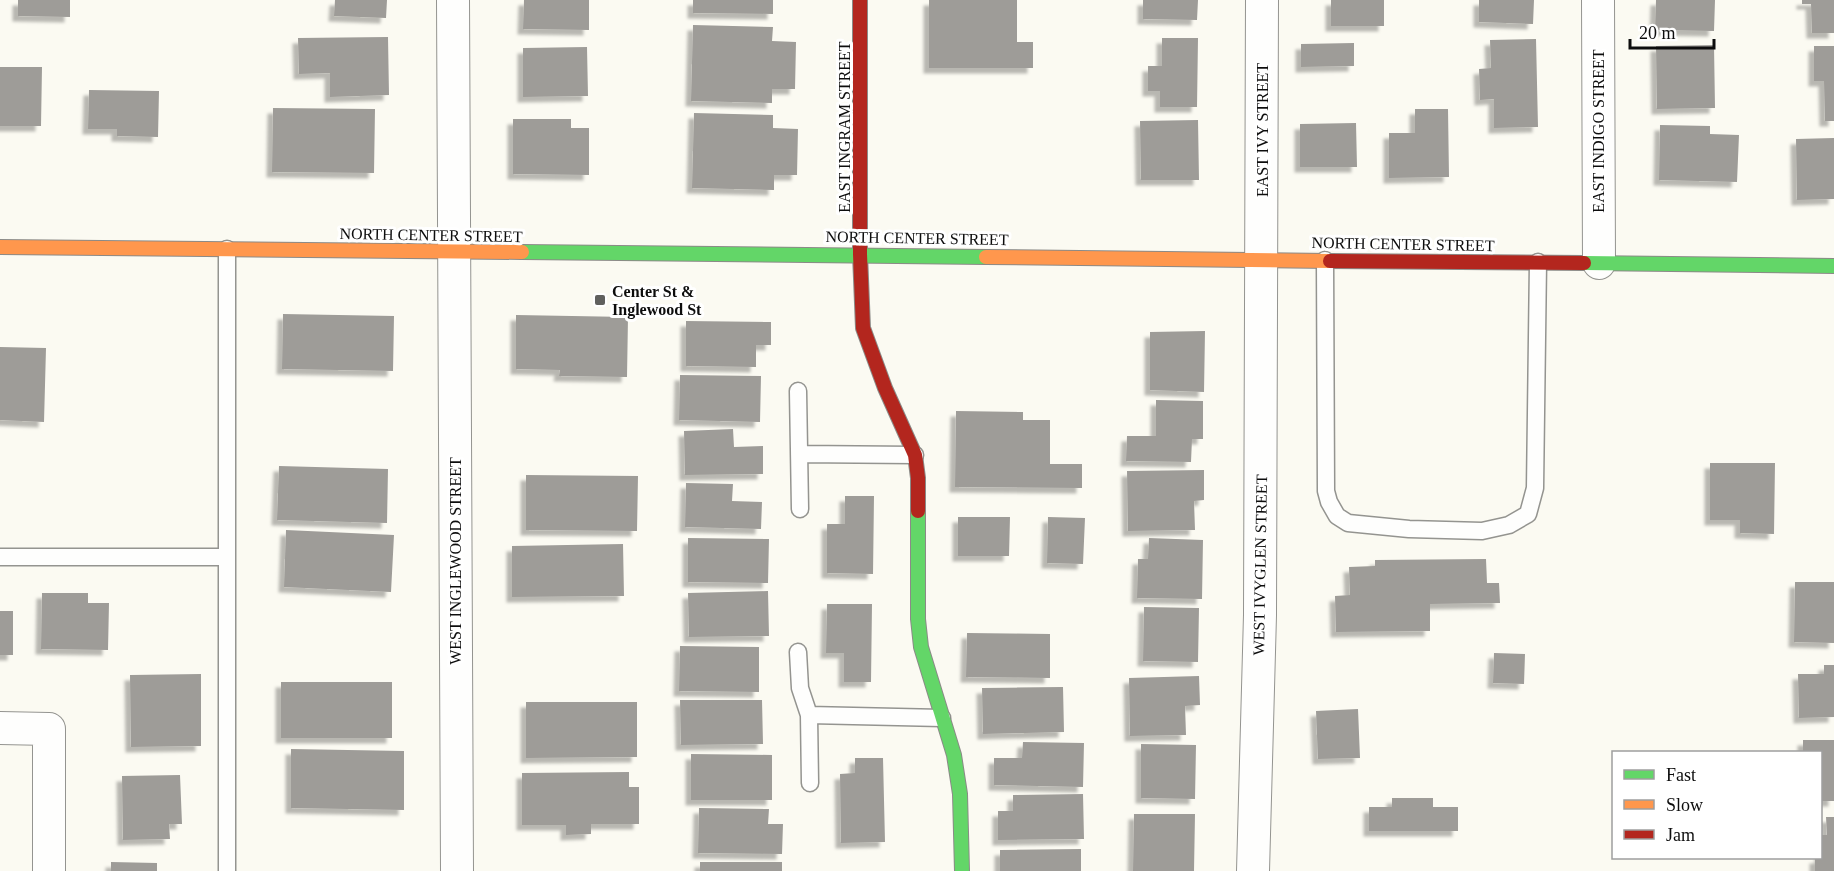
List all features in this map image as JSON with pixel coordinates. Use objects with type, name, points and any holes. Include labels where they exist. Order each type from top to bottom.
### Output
[{"type":"street","name":"WEST INGLEWOOD STREET","points":[[453,0],[457,871]]},
{"type":"street","name":"EAST INGRAM STREET","points":[[860,0],[863,328],[885,388],[915,455],[918,478],[918,619],[921,647],[954,755],[960,794],[962,871]]},
{"type":"street","name":"EAST IVY STREET","points":[[1262,0],[1262,259]]},
{"type":"street","name":"EAST INDIGO STREET","points":[[1598,0],[1599,263]]},
{"type":"street","name":"NORTH CENTER STREET","points":[[0,247],[861,254],[1834,266]]},
{"type":"street","name":"WEST IVYGLEN STREET","points":[[1253,871],[1260,615],[1262,259]]},
{"type":"street","points":[[0,728],[49,729],[49,871]]},
{"type":"lane","points":[[227,249],[227,871]]},
{"type":"lane","points":[[1325,260],[1326,491],[1337,516],[1348,523],[1409,529],[1482,531],[1509,525],[1528,514],[1535,488],[1538,262]]},
{"type":"lane","points":[[798,391],[800,509]]},
{"type":"lane","points":[[799,454],[915,455]]},
{"type":"lane","points":[[0,557],[227,557]]},
{"type":"lane","points":[[798,652],[800,688],[809,715],[810,783]]},
{"type":"lane","points":[[809,715],[942,718]]},
{"type":"building","points":[[18,0],[70,0],[70,17],[18,16]]},
{"type":"building","points":[[335,0],[387,0],[386,18],[334,16]]},
{"type":"building","points":[[524,0],[589,0],[589,30],[523,29]]},
{"type":"building","points":[[693,0],[773,0],[773,14],[693,13]]},
{"type":"building","points":[[929,0],[1017,0],[1017,42],[1033,42],[1033,68],[929,68]]},
{"type":"building","points":[[1143,0],[1198,0],[1197,20],[1143,19]]},
{"type":"building","points":[[1331,0],[1384,0],[1384,26],[1331,26]]},
{"type":"building","points":[[1479,0],[1534,0],[1533,24],[1479,22]]},
{"type":"building","points":[[1656,0],[1715,0],[1714,31],[1655,30]]},
{"type":"building","points":[[1802,0],[1834,0],[1834,33],[1812,33],[1811,4],[1802,4]]},
{"type":"building","points":[[693,25],[773,27],[772,41],[796,42],[795,89],[772,89],[772,103],[691,101]]},
{"type":"building","points":[[388,37],[389,95],[330,97],[330,73],[299,74],[298,38]]},
{"type":"building","points":[[1162,38],[1198,38],[1197,107],[1160,107],[1160,91],[1148,91],[1148,66],[1162,66]]},
{"type":"building","points":[[1536,39],[1538,127],[1494,128],[1494,99],[1480,100],[1479,69],[1491,68],[1490,40]]},
{"type":"building","points":[[1354,43],[1354,66],[1301,67],[1301,44]]},
{"type":"building","points":[[1714,45],[1715,108],[1657,109],[1656,46]]},
{"type":"building","points":[[1814,46],[1834,46],[1834,121],[1825,121],[1824,81],[1814,81]]},
{"type":"building","points":[[587,47],[588,96],[523,97],[523,48]]},
{"type":"building","points":[[0,67],[42,67],[41,126],[0,126]]},
{"type":"building","points":[[89,90],[159,91],[158,137],[117,136],[117,129],[88,129]]},
{"type":"building","points":[[273,108],[375,109],[374,173],[272,172]]},
{"type":"building","points":[[1415,109],[1448,109],[1449,177],[1389,178],[1389,133],[1415,133]]},
{"type":"building","points":[[694,113],[773,115],[773,128],[798,129],[797,175],[774,175],[774,190],[692,188]]},
{"type":"building","points":[[513,119],[571,119],[571,128],[589,128],[589,175],[513,174]]},
{"type":"building","points":[[1198,120],[1199,180],[1141,180],[1140,121]]},
{"type":"building","points":[[1356,123],[1357,167],[1300,167],[1300,124]]},
{"type":"building","points":[[1660,125],[1710,126],[1710,134],[1739,135],[1737,182],[1659,180]]},
{"type":"building","points":[[1834,138],[1834,199],[1797,200],[1796,139]]},
{"type":"building","points":[[283,314],[394,316],[393,371],[282,369]]},
{"type":"building","points":[[516,315],[628,317],[627,377],[559,376],[560,370],[516,369]]},
{"type":"building","points":[[686,321],[771,322],[771,345],[756,345],[756,367],[686,366]]},
{"type":"building","points":[[1205,331],[1204,392],[1150,390],[1150,332]]},
{"type":"building","points":[[0,347],[46,348],[44,422],[0,420]]},
{"type":"building","points":[[680,375],[761,376],[760,422],[679,420]]},
{"type":"building","points":[[1156,400],[1203,401],[1203,439],[1192,439],[1191,462],[1126,461],[1127,436],[1156,436]]},
{"type":"building","points":[[956,411],[1023,412],[1023,420],[1050,420],[1050,464],[1082,464],[1082,488],[955,487]]},
{"type":"building","points":[[733,429],[734,447],[763,446],[763,474],[685,475],[684,431]]},
{"type":"building","points":[[1710,463],[1775,463],[1774,534],[1740,533],[1740,520],[1710,520]]},
{"type":"building","points":[[279,466],[388,469],[387,523],[277,520]]},
{"type":"building","points":[[1204,470],[1204,500],[1194,501],[1195,530],[1128,531],[1127,471]]},
{"type":"building","points":[[526,475],[638,476],[637,531],[526,530]]},
{"type":"building","points":[[686,483],[733,484],[732,501],[762,502],[761,529],[685,527]]},
{"type":"building","points":[[845,496],[874,496],[873,574],[827,573],[827,524],[845,524]]},
{"type":"building","points":[[958,517],[1010,517],[1009,556],[958,556]]},
{"type":"building","points":[[1048,517],[1085,518],[1083,564],[1047,563]]},
{"type":"building","points":[[286,530],[394,535],[391,592],[284,587]]},
{"type":"building","points":[[688,538],[769,539],[768,583],[688,582]]},
{"type":"building","points":[[1149,538],[1203,540],[1202,599],[1137,598],[1138,559],[1148,559]]},
{"type":"building","points":[[623,544],[624,596],[512,597],[512,546]]},
{"type":"building","points":[[1486,559],[1487,583],[1499,583],[1500,603],[1430,604],[1430,631],[1336,632],[1335,596],[1350,595],[1349,567],[1375,566],[1375,560]]},
{"type":"building","points":[[1795,582],[1834,582],[1834,643],[1794,642]]},
{"type":"building","points":[[768,591],[769,636],[689,637],[688,593]]},
{"type":"building","points":[[42,593],[88,593],[88,603],[109,603],[108,650],[41,649]]},
{"type":"building","points":[[827,604],[872,604],[871,682],[844,682],[844,653],[826,653]]},
{"type":"building","points":[[1144,607],[1199,608],[1198,662],[1143,661]]},
{"type":"building","points":[[0,611],[13,611],[13,655],[0,655]]},
{"type":"building","points":[[967,633],[1050,634],[1050,678],[966,677]]},
{"type":"building","points":[[680,646],[759,647],[759,692],[679,691]]},
{"type":"building","points":[[1494,653],[1525,654],[1524,684],[1493,683]]},
{"type":"building","points":[[1824,665],[1834,665],[1834,717],[1799,718],[1798,674],[1824,674]]},
{"type":"building","points":[[201,674],[201,746],[131,747],[130,675]]},
{"type":"building","points":[[1199,676],[1200,705],[1185,706],[1186,735],[1130,736],[1129,678]]},
{"type":"building","points":[[281,682],[392,682],[392,738],[281,738]]},
{"type":"building","points":[[1063,687],[1064,732],[983,734],[982,688]]},
{"type":"building","points":[[680,700],[762,700],[763,744],[681,745]]},
{"type":"building","points":[[526,702],[637,702],[637,757],[526,758]]},
{"type":"building","points":[[1358,709],[1360,758],[1318,759],[1316,711]]},
{"type":"building","points":[[1803,740],[1834,740],[1834,801],[1822,801],[1822,751],[1803,751]]},
{"type":"building","points":[[1023,742],[1084,743],[1083,787],[994,785],[994,758],[1022,758]]},
{"type":"building","points":[[1141,744],[1196,745],[1195,799],[1141,798]]},
{"type":"building","points":[[291,749],[404,751],[404,810],[291,808]]},
{"type":"building","points":[[691,754],[772,755],[772,800],[691,800]]},
{"type":"building","points":[[855,758],[883,758],[885,842],[841,843],[840,774],[855,773]]},
{"type":"building","points":[[629,772],[629,787],[639,787],[639,824],[591,824],[591,834],[566,835],[566,825],[522,825],[522,773]]},
{"type":"building","points":[[180,775],[182,824],[169,824],[170,839],[123,840],[122,776]]},
{"type":"building","points":[[1083,794],[1084,839],[998,840],[998,811],[1013,811],[1013,795]]},
{"type":"building","points":[[1392,798],[1433,798],[1433,807],[1458,807],[1458,831],[1369,831],[1369,807],[1392,807]]},
{"type":"building","points":[[699,808],[769,809],[768,824],[783,824],[782,854],[698,853]]},
{"type":"building","points":[[1134,814],[1195,814],[1194,871],[1133,871]]},
{"type":"building","points":[[1826,817],[1834,817],[1834,871],[1815,871],[1815,859],[1822,859],[1822,835],[1827,835]]},
{"type":"building","points":[[1081,849],[1081,871],[1000,871],[1000,850]]},
{"type":"building","points":[[111,862],[157,863],[157,871],[111,871]]},
{"type":"building","points":[[700,862],[782,862],[782,871],[700,871]]},
{"type":"traffic: fast","points":[[522,252],[986,257]]},
{"type":"traffic: fast","points":[[1584,263],[1834,266]]},
{"type":"traffic: fast","points":[[918,511],[918,619],[921,647],[954,755],[960,794],[962,871]]},
{"type":"traffic: slow","points":[[0,247],[522,252]]},
{"type":"traffic: slow","points":[[986,257],[1330,261]]},
{"type":"traffic: jam","points":[[860,0],[860,254],[863,328],[885,388],[915,455],[918,511]]},
{"type":"traffic: jam","points":[[1330,261],[1584,263]]},
{"type":"place","name":"Center St & Inglewood St","points":[[600,300]]}]
